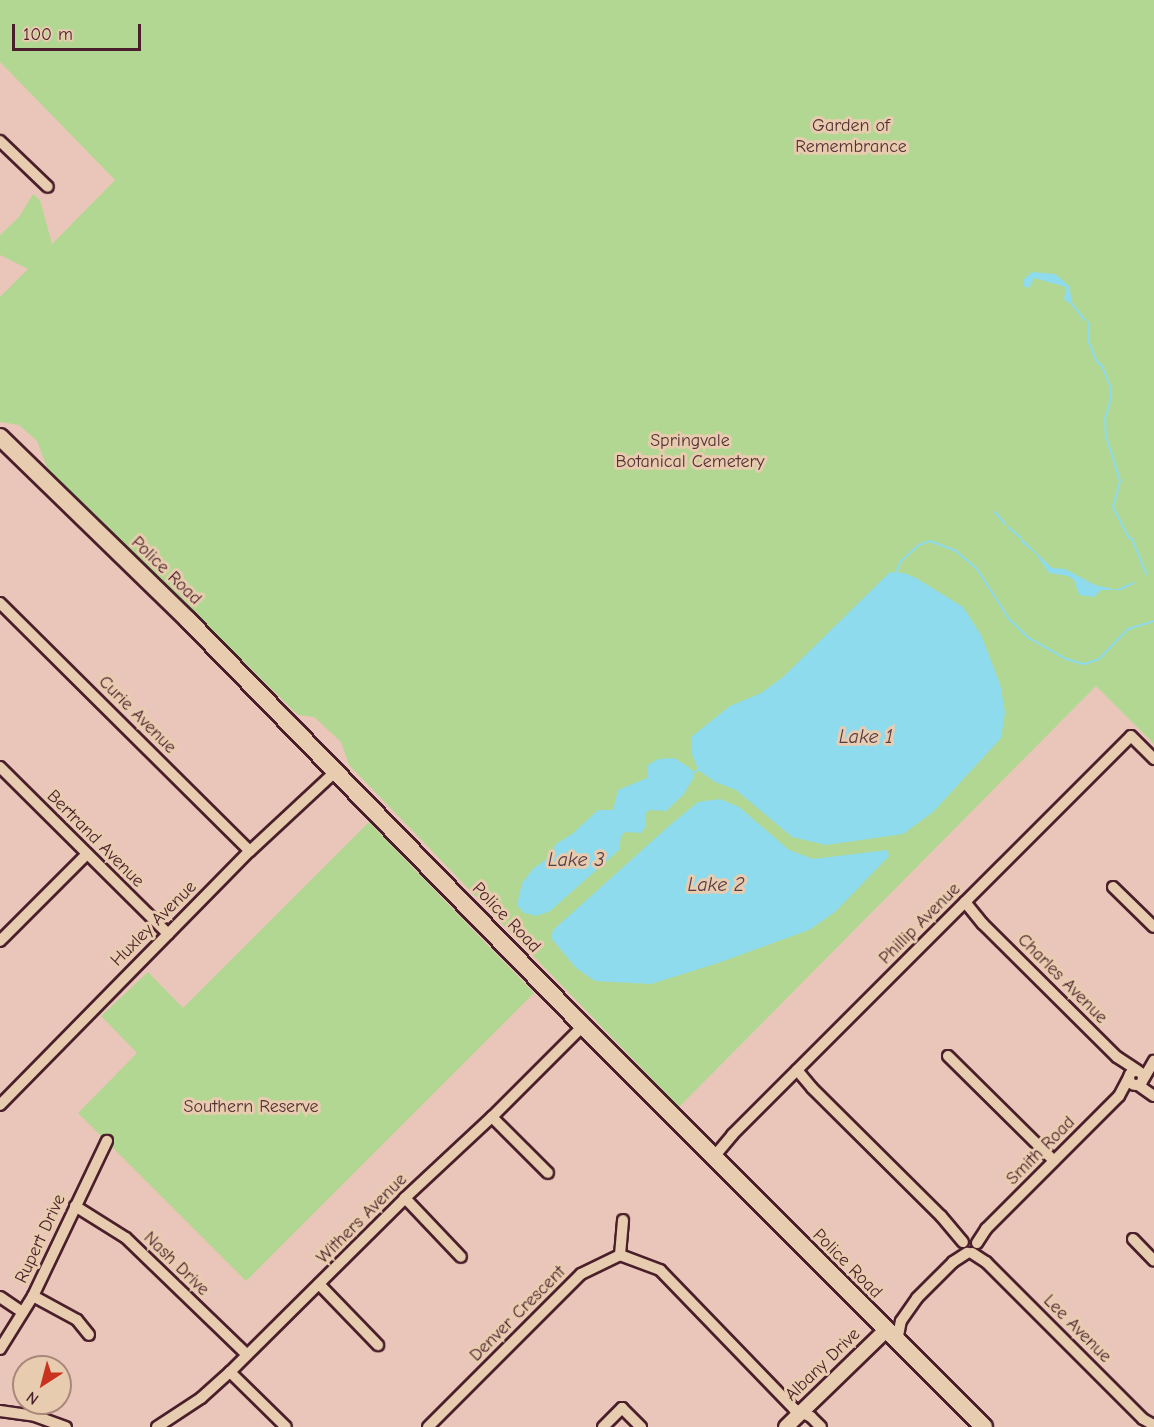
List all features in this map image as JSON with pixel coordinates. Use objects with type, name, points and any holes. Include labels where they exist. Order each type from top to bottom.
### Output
[{"type":"main road","name":"Police Road","points":[[0,437],[188,620],[711,1156],[984,1427]]},
{"type":"street","points":[[0,141],[48,187]]},
{"type":"street","name":"Curie Avenue","points":[[0,603],[250,851]]},
{"type":"street","name":"Phillip Avenue","points":[[711,1156],[1131,736],[1154,759]]},
{"type":"street","name":"Bertrand Avenue","points":[[0,767],[168,934]]},
{"type":"street","name":"Huxley Avenue","points":[[0,1105],[250,851],[336,771]]},
{"type":"street","points":[[0,941],[87,854]]},
{"type":"street","points":[[1113,886],[1154,927]]},
{"type":"street","name":"Charles Avenue","points":[[963,904],[1154,1096]]},
{"type":"street","name":"Withers Avenue","points":[[158,1427],[201,1398],[230,1372],[583,1026]]},
{"type":"street","points":[[948,1056],[1054,1161]]},
{"type":"street","name":"Smith Road","points":[[889,1333],[917,1298],[1154,1061]]},
{"type":"street","name":"Lee Avenue","points":[[795,1072],[1146,1423],[1154,1425]]},
{"type":"street","name":"Charles Avenue","points":[[1137,1078],[1154,1091]]},
{"type":"street","points":[[492,1117],[548,1173]]},
{"type":"street","name":"Rupert Drive","points":[[0,1349],[33,1296],[107,1141]]},
{"type":"street","points":[[405,1198],[461,1257]]},
{"type":"street","name":"Nash Drive","points":[[75,1206],[126,1238],[247,1355]]},
{"type":"street","points":[[623,1220],[620,1255],[660,1270],[794,1409],[821,1427]]},
{"type":"street","points":[[1133,1239],[1154,1261]]},
{"type":"street","name":"Denver Crescent","points":[[428,1427],[581,1274],[620,1255]]},
{"type":"street","points":[[319,1284],[378,1345]]},
{"type":"street","points":[[33,1296],[77,1320],[89,1335]]},
{"type":"street","points":[[0,1297],[22,1312]]},
{"type":"street","name":"Smith Road","points":[[889,1333],[901,1321],[917,1298]]},
{"type":"street","name":"Albany Drive","points":[[786,1427],[889,1333]]},
{"type":"street","points":[[230,1372],[286,1427]]},
{"type":"street","points":[[603,1427],[622,1408],[641,1427]]},
{"type":"street","points":[[0,1411],[35,1416],[66,1427]]},
{"type":"green space","name":"Springvale Botanical Cemetery","points":[[0,0],[1154,0],[1154,744],[1096,686],[679,1107],[349,765],[341,742],[314,717],[298,715],[48,470],[37,441],[19,425],[0,422],[0,297],[28,269],[0,255],[0,235],[19,217],[33,194],[40,200],[52,244],[115,180],[0,62]]},
{"type":"green space","name":"Southern Reserve","points":[[369,822],[534,993],[246,1281],[78,1113],[137,1053],[101,1016],[148,972],[183,1008]]},
{"type":"water","points":[[1032,272],[1055,274],[1069,286],[1072,301],[1069,303],[1064,299],[1066,287],[1034,278],[1029,288],[1023,286],[1024,279]]},
{"type":"water","points":[[1021,538],[1052,568],[1065,569],[1095,585],[1118,590],[1101,590],[1094,597],[1079,595],[1074,580],[1068,576],[1049,573],[1035,553],[1022,543]]},
{"type":"water","name":"Lake 1","points":[[890,572],[904,573],[916,578],[963,607],[981,635],[1000,684],[1005,712],[1001,738],[933,812],[903,834],[826,845],[792,837],[736,790],[715,782],[698,770],[692,754],[691,737],[730,706],[761,693],[783,677]]},
{"type":"water","name":"Lake 3","points":[[674,758],[690,768],[694,777],[683,795],[666,811],[649,810],[645,814],[646,826],[641,833],[625,832],[621,836],[619,850],[550,911],[537,916],[524,913],[517,905],[522,883],[533,869],[549,857],[556,844],[572,834],[598,810],[613,810],[618,790],[647,778],[648,765],[658,759]]},
{"type":"water","name":"Lake 2","points":[[720,799],[739,807],[789,850],[813,859],[887,850],[889,856],[835,912],[809,930],[721,962],[651,984],[595,981],[576,968],[551,938],[553,930],[698,802]]},
{"type":"waterway","points":[[1071,303],[1085,320]]},
{"type":"waterway","points":[[1088,322],[1089,343],[1110,386],[1111,398],[1105,419],[1106,436],[1120,481],[1113,507],[1128,537],[1132,539],[1146,574]]},
{"type":"waterway","points":[[995,512],[1005,524]]},
{"type":"waterway","points":[[1008,527],[1021,538]]},
{"type":"waterway","points":[[896,572],[901,561],[919,545],[930,541],[956,551],[977,569],[1009,619],[1029,638],[1066,659],[1084,664],[1099,659],[1128,629],[1154,621]]},
{"type":"waterway","points":[[1118,590],[1133,583]]},
{"type":"waterway","points":[[692,773],[698,770]]},
{"type":"park label","name":"Garden of Remembrance","points":[[851,137]]}]
